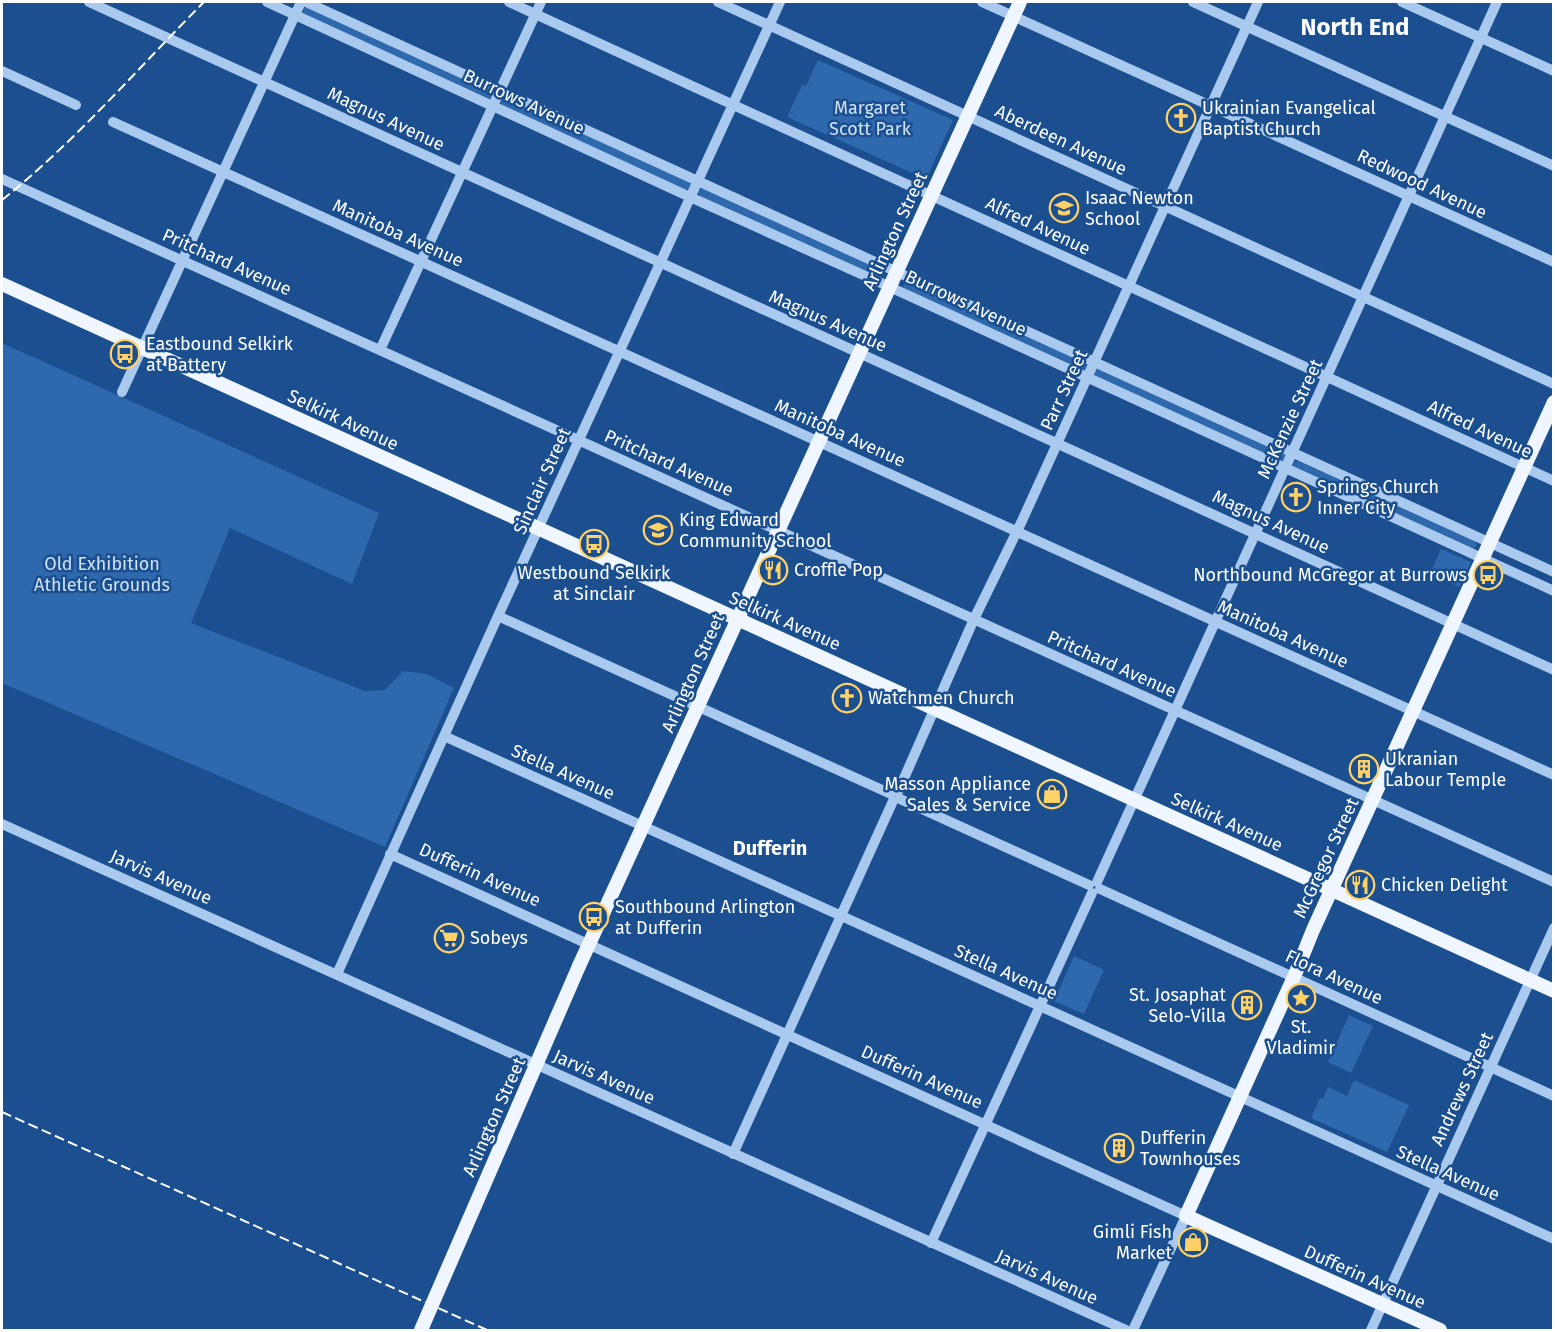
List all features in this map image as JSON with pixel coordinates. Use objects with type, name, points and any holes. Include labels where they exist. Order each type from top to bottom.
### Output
[{"type":"main road","name":"Arlington Street","points":[[421,1330],[579,966],[1020,2]]},
{"type":"main road","name":"Selkirk Avenue","points":[[2,284],[1554,991]]},
{"type":"main road","name":"McGregor Street","points":[[1186,1216],[1294,977],[1331,889],[1554,402]]},
{"type":"main road","name":"Dufferin Avenue","points":[[1186,1216],[1440,1330]]},
{"type":"street","name":"Magnus Avenue","points":[[89,2],[1554,670]]},
{"type":"street","name":"Burrows Avenue","points":[[267,2],[1554,591]]},
{"type":"street","points":[[122,392],[301,2]]},
{"type":"street","name":"Burrows Avenue","points":[[306,2],[1554,572]]},
{"type":"street","name":"Alfred Avenue","points":[[509,2],[1554,481]]},
{"type":"street","points":[[380,350],[541,2]]},
{"type":"street","name":"Aberdeen Avenue","points":[[718,2],[1554,384]]},
{"type":"street","name":"Sinclair Street","points":[[337,974],[498,616],[780,2]]},
{"type":"street","name":"Redwood Avenue","points":[[982,2],[1554,262]]},
{"type":"street","points":[[1193,2],[1554,166]]},
{"type":"street","name":"Parr Street","points":[[733,1154],[896,797],[974,619],[1058,443],[1258,2]]},
{"type":"street","points":[[1402,2],[1554,71]]},
{"type":"street","name":"McKenzie Street","points":[[931,1243],[1497,2]]},
{"type":"street","points":[[2,71],[76,105]]},
{"type":"street","name":"Manitoba Avenue","points":[[113,122],[1554,775]]},
{"type":"street","name":"Pritchard Avenue","points":[[2,179],[1554,882]]},
{"type":"street","name":"Flora Avenue","points":[[498,616],[1554,1096]]},
{"type":"street","name":"Stella Avenue","points":[[444,736],[1554,1239]]},
{"type":"street","name":"Jarvis Avenue","points":[[2,824],[1126,1330]]},
{"type":"street","name":"Dufferin Avenue","points":[[390,854],[1186,1216]]},
{"type":"street","name":"Andrews Street","points":[[1371,1330],[1554,928]]},
{"type":"street","name":"McGregor Street","points":[[1133,1330],[1186,1216]]},
{"type":"green space","points":[[306,7],[493,93],[491,99],[303,14]]},
{"type":"green space","name":"Margaret Scott Park","points":[[818,60],[953,120],[926,179],[787,117],[802,85],[806,86]]},
{"type":"green space","points":[[504,98],[689,182],[691,185],[685,190],[501,105]]},
{"type":"green space","points":[[700,189],[870,265],[882,273],[881,276],[701,197],[698,193]]},
{"type":"green space","points":[[904,284],[916,286],[1087,366],[1085,370],[908,291],[903,287]]},
{"type":"green space","name":"Old Exhibition Athletic Grounds","points":[[2,343],[379,513],[352,584],[230,528],[191,623],[365,691],[385,690],[403,671],[427,674],[454,688],[385,847],[2,683]]},
{"type":"green space","points":[[1098,369],[1285,456],[1282,461],[1095,376],[1095,371]]},
{"type":"green space","points":[[1298,461],[1477,544],[1475,548],[1470,548],[1293,466],[1294,462]]},
{"type":"green space","points":[[1441,549],[1471,562],[1459,587],[1430,573]]},
{"type":"green space","points":[[1074,956],[1104,970],[1084,1014],[1054,1001]]},
{"type":"green space","points":[[1349,1015],[1373,1026],[1351,1073],[1328,1062]]},
{"type":"green space","points":[[1354,1080],[1409,1105],[1387,1152],[1311,1118],[1328,1087],[1347,1096]]},
{"type":"railway","points":[[2,200],[81,129],[204,2]]},
{"type":"railway","points":[[2,1112],[487,1330]]},
{"type":"place","name":"Ukrainian Evangelical Baptist Church","points":[[1181,118]]},
{"type":"place","name":"Isaac Newton School","points":[[1064,208]]},
{"type":"place","name":"Eastbound Selkirk at Battery","points":[[125,354]]},
{"type":"place","name":"Springs Church Inner City","points":[[1296,497]]},
{"type":"place","name":"King Edward Community School","points":[[658,530]]},
{"type":"place","name":"Westbound Selkirk at Sinclair","points":[[594,544]]},
{"type":"place","name":"Croffle Pop","points":[[773,570]]},
{"type":"place","name":"Northbound McGregor at Burrows","points":[[1488,575]]},
{"type":"place","name":"Watchmen Church","points":[[847,698]]},
{"type":"place","name":"Ukranian Labour Temple","points":[[1364,769]]},
{"type":"place","name":"Masson Appliance Sales & Service","points":[[1052,794]]},
{"type":"place","name":"Chicken Delight","points":[[1360,885]]},
{"type":"place","name":"Southbound Arlington at Dufferin","points":[[594,917]]},
{"type":"place","name":"Sobeys","points":[[449,938]]},
{"type":"place","name":"St. Vladimir","points":[[1301,998]]},
{"type":"place","name":"St. Josaphat Selo-Villa","points":[[1247,1005]]},
{"type":"place","name":"Dufferin Townhouses","points":[[1119,1148]]},
{"type":"place","name":"Gimli Fish Market","points":[[1193,1242]]},
{"type":"district","name":"North End","points":[[1355,27]]},
{"type":"district","name":"Dufferin","points":[[770,848]]}]
